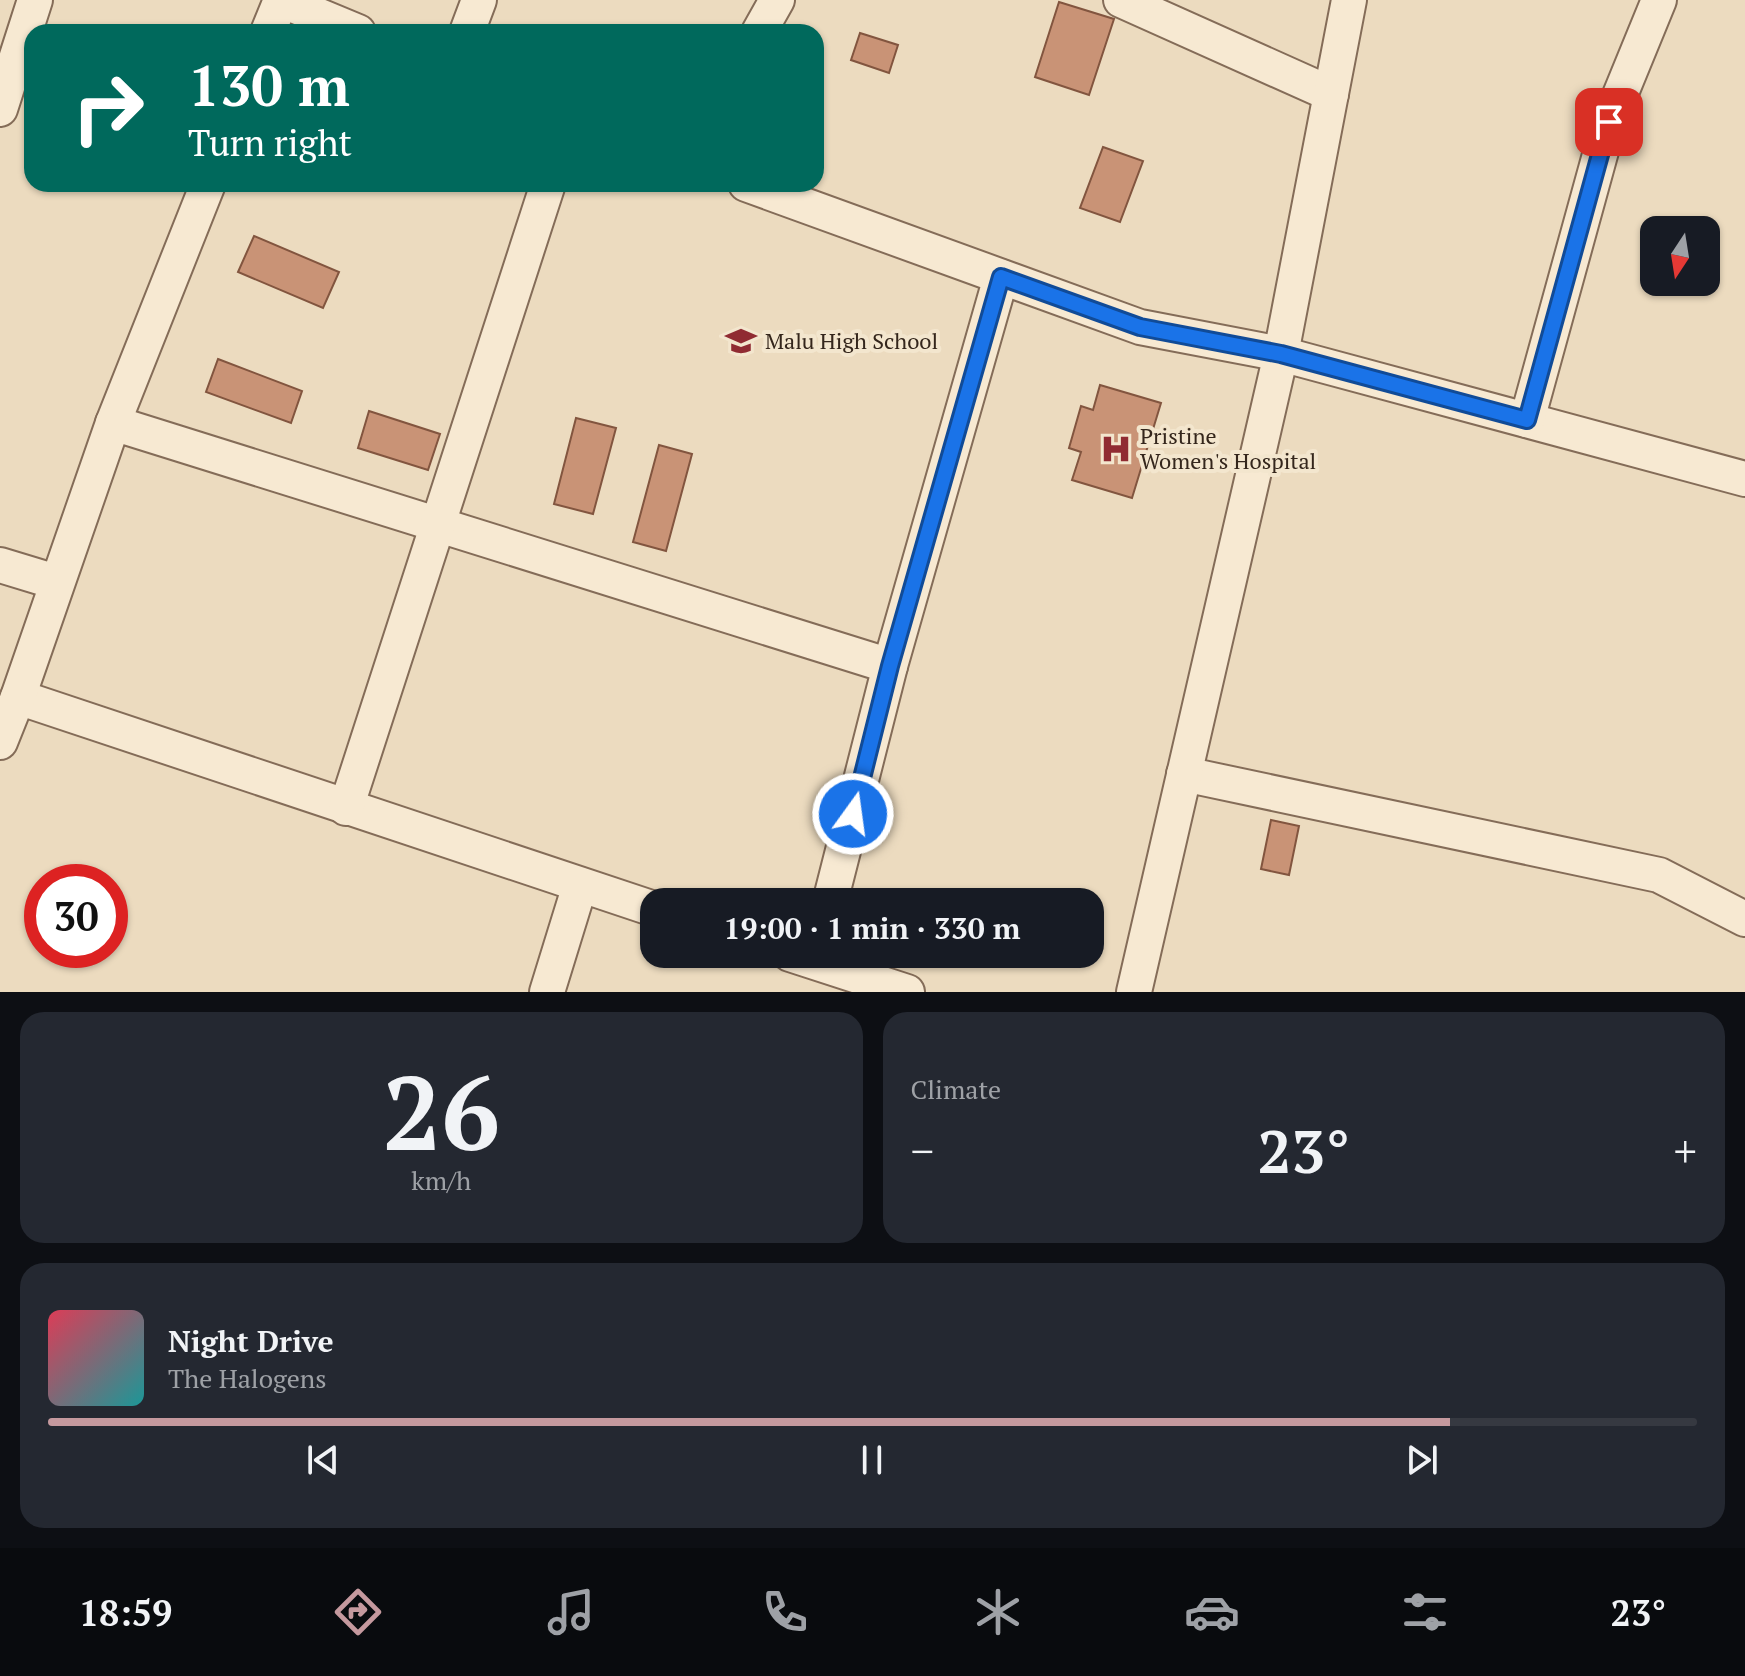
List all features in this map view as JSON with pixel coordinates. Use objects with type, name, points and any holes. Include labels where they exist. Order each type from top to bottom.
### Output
[{"type":"street","points":[[27,24],[35,0]]},
{"type":"street","points":[[271,24],[281,0],[339,24]]},
{"type":"street","points":[[470,24],[479,0]]},
{"type":"street","points":[[1121,0],[1331,94]]},
{"type":"street","points":[[1134,992],[1281,354],[1349,0]]},
{"type":"street","points":[[1527,420],[1609,122],[1659,0]]},
{"type":"street","points":[[0,109],[24,34]]},
{"type":"street","points":[[0,742],[113,423],[205,192]]},
{"type":"street","points":[[346,808],[545,192]]},
{"type":"street","points":[[768,192],[1140,327],[1281,354],[1745,479]]},
{"type":"street","points":[[834,888],[890,666],[1001,277]]},
{"type":"street","points":[[113,423],[890,666]]},
{"type":"street","points":[[0,565],[56,582]]},
{"type":"street","points":[[18,697],[640,904]]},
{"type":"street","points":[[1184,774],[1659,875],[1745,919]]},
{"type":"street","points":[[547,992],[580,885]]},
{"type":"street","points":[[838,968],[907,992]]},
{"type":"building","points":[[1059,2],[1114,19],[1089,95],[1035,77]]},
{"type":"building","points":[[860,33],[898,45],[889,73],[851,60]]},
{"type":"building","points":[[1103,147],[1143,161],[1120,222],[1080,208]]},
{"type":"building","points":[[254,236],[339,272],[323,308],[238,272]]},
{"type":"building","points":[[218,359],[302,391],[291,423],[206,392]]},
{"type":"building","points":[[1100,385],[1161,403],[1132,498],[1072,480],[1081,452],[1069,448],[1081,406],[1093,410]]},
{"type":"building","points":[[369,411],[440,434],[428,470],[358,448]]},
{"type":"building","points":[[576,418],[616,428],[593,514],[554,504]]},
{"type":"building","points":[[659,445],[692,454],[666,551],[633,542]]},
{"type":"building","points":[[1271,820],[1299,826],[1289,875],[1261,869]]},
{"type":"place","name":"Malu High School","points":[[741,341]]},
{"type":"place","name":"Pristine Women's Hospital","points":[[1116,449]]},
{"type":"route","points":[[853,814],[890,666],[1001,277],[1140,327],[1281,354],[1527,420],[1609,122]]}]
